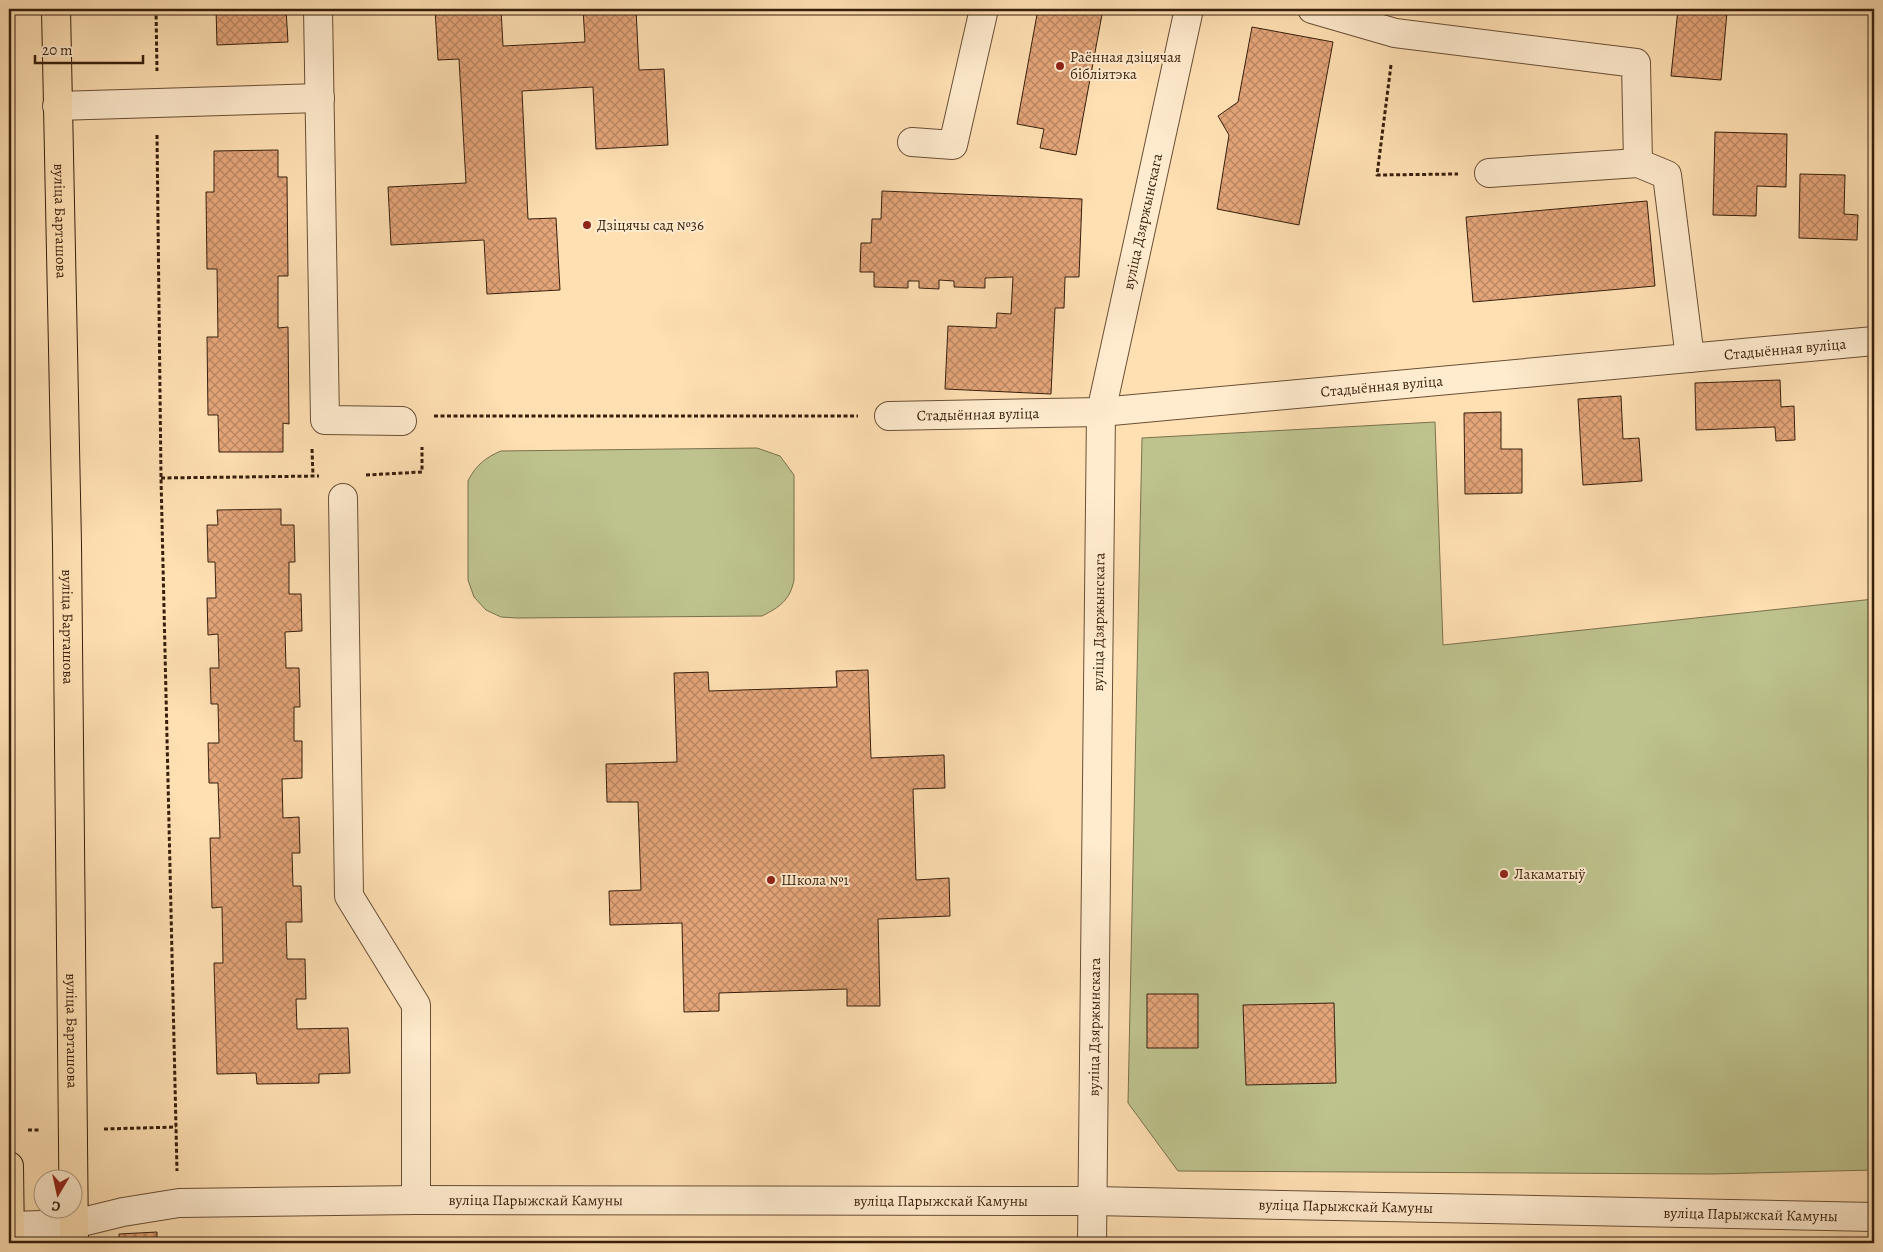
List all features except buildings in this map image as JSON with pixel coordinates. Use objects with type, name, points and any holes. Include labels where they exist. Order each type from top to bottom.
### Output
[{"type":"main road","name":"вуліца Барташова","points":[[56,9],[67,534],[68,748],[75,1130],[74,1234]]},
{"type":"main road","points":[[9,1166],[9,1232]]},
{"type":"street","points":[[318,9],[325,420],[402,422]]},
{"type":"street","points":[[912,142],[953,145],[984,9]]},
{"type":"street","name":"вуліца Дзяржынскага","points":[[1092,1243],[1101,412],[1189,9]]},
{"type":"street","points":[[1312,9],[1395,33],[1636,63],[1638,163]]},
{"type":"street","points":[[57,106],[320,98]]},
{"type":"street","points":[[1489,173],[1638,163],[1667,175],[1690,358]]},
{"type":"street","name":"Стадыённая вуліца","points":[[889,416],[1101,412],[1874,341]]},
{"type":"street","points":[[343,498],[348,896],[416,1005],[416,1200]]},
{"type":"street","name":"вуліца Парыжскай Камуны","points":[[9,1232],[74,1234],[123,1212],[178,1203],[416,1200],[1093,1201],[1874,1217]]},
{"type":"path","points":[[156,9],[161,478],[178,1177]]},
{"type":"path","points":[[1395,33],[1378,175],[1489,173]]},
{"type":"path","points":[[433,416],[889,416]]},
{"type":"path","points":[[364,475],[422,472],[422,444]]},
{"type":"path","points":[[161,478],[328,476]]},
{"type":"path","points":[[103,1129],[176,1127]]},
{"type":"green space","name":"Лакаматыў","points":[[1435,422],[1443,645],[1874,599],[1874,1170],[1712,1174],[1178,1171],[1128,1103],[1142,438]]},
{"type":"green space","points":[[757,448],[780,456],[794,475],[794,580],[787,598],[768,613],[762,616],[517,618],[501,617],[486,610],[474,597],[468,580],[468,481],[478,466],[496,453],[501,451]]},
{"type":"place","name":"Раённая дзіцячая бібліятэка","points":[[1060,66]]},
{"type":"place","name":"Дзіцячы сад №36","points":[[587,225]]},
{"type":"place","name":"Лакаматыў","points":[[1504,874]]},
{"type":"place","name":"Школа №1","points":[[771,880]]}]
